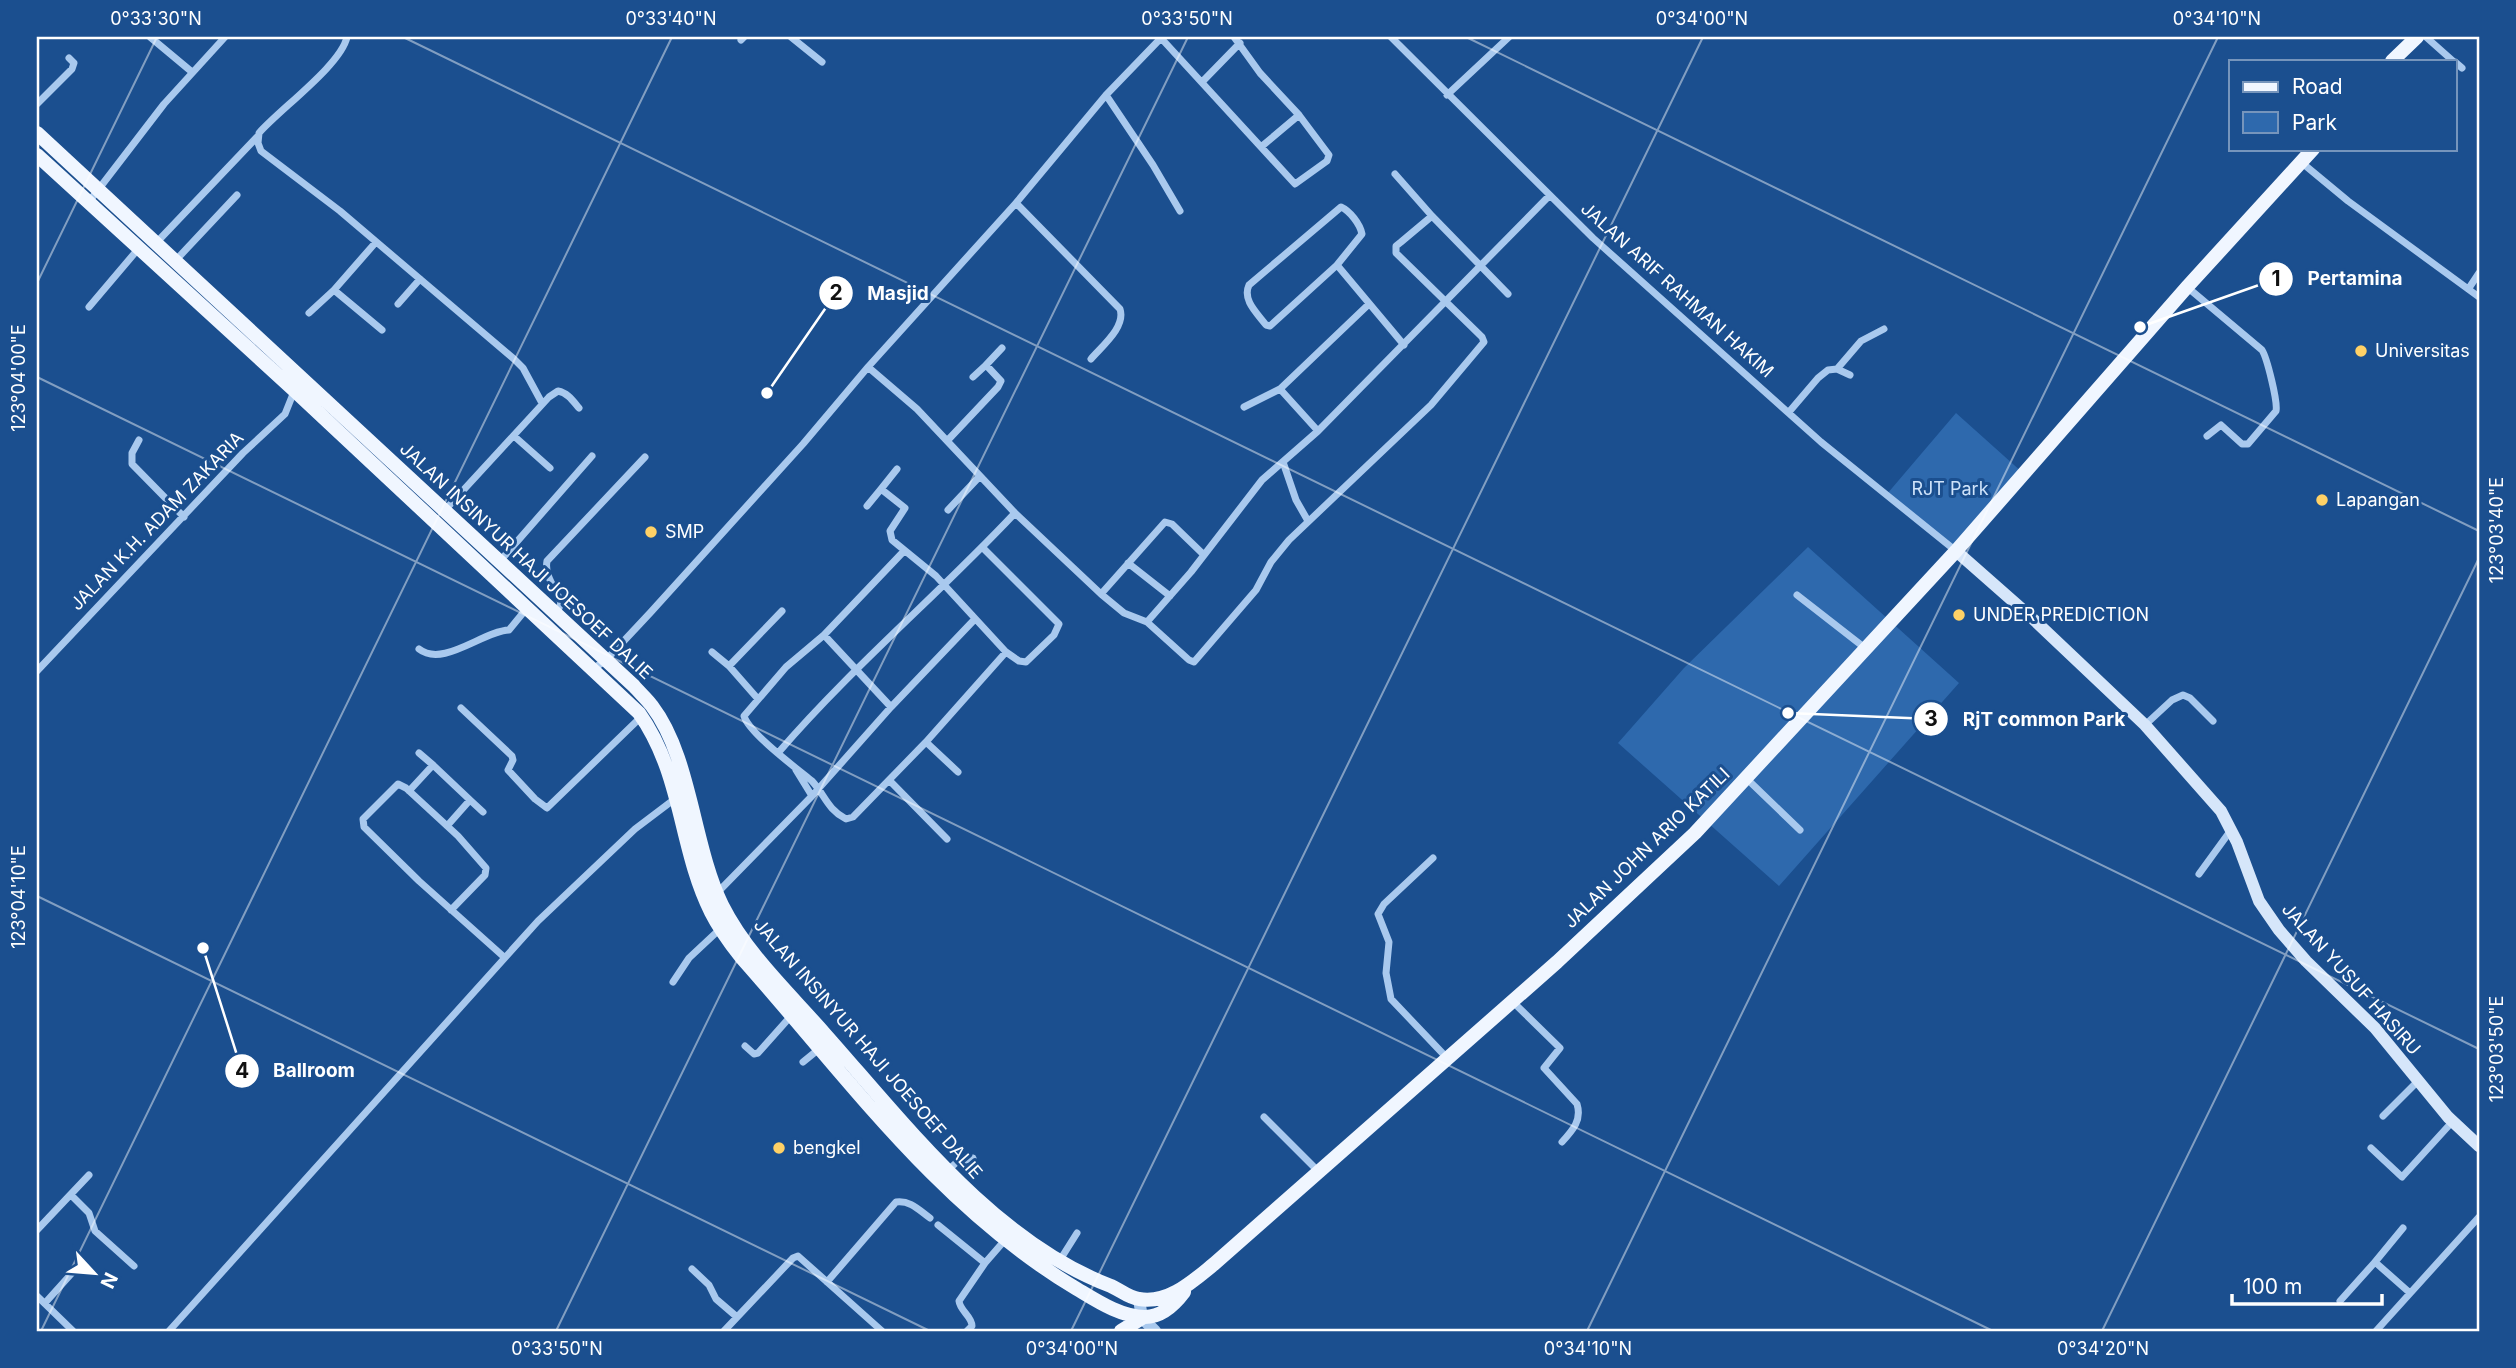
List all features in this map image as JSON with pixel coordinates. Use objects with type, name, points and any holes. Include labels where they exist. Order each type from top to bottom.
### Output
[{"type":"main road","points":[[2393,60],[2418,37]]},
{"type":"main road","name":"JALAN INSINYUR HAJI JOESOEF DALIE","points":[[37,133],[500,561],[653,707],[684,779],[709,874],[740,936],[971,1196],[1000,1219],[1089,1278],[1139,1299]]},
{"type":"main road","name":"JALAN JOHN ARIO KATILI","points":[[1139,1299],[1170,1295],[1191,1282],[1513,1002],[1695,833],[1956,551],[2187,287],[2312,150]]},
{"type":"main road","name":"JALAN INSINYUR HAJI JOESOEF DALIE","points":[[37,155],[294,390],[621,694],[642,717],[661,751],[701,888],[721,929],[791,1016],[880,1119],[941,1183],[1005,1240],[1095,1300],[1142,1318]]},
{"type":"main road","name":"JALAN YUSUF HASIRU","points":[[1956,551],[2031,617],[2145,725],[2221,811],[2259,901],[2279,930],[2306,961],[2375,1028],[2453,1121],[2479,1146]]},
{"type":"main road","name":"JALAN JOHN ARIO KATILI","points":[[1121,1331],[1142,1318],[1164,1312],[1191,1282]]},
{"type":"street","points":[[150,37],[192,72]]},
{"type":"street","points":[[88,203],[164,104],[225,37]]},
{"type":"street","points":[[157,242],[334,60],[347,37]]},
{"type":"street","points":[[790,37],[822,62]]},
{"type":"street","points":[[593,669],[606,660],[803,444],[868,367],[1016,203],[1106,95],[1161,37],[1295,184],[1326,161],[1329,155],[1327,150],[1260,73],[1237,40],[1203,82]]},
{"type":"street","name":"JALAN ARIF RAHMAN HAKIM","points":[[1391,37],[1593,238],[1821,442],[1956,551]]},
{"type":"street","points":[[1447,95],[1509,37]]},
{"type":"street","points":[[2418,37],[2451,60]]},
{"type":"street","points":[[37,104],[72,69],[74,63],[69,58]]},
{"type":"street","points":[[1106,95],[1153,164],[1180,211]]},
{"type":"street","points":[[1261,146],[1299,115]]},
{"type":"street","points":[[257,137],[261,151],[376,242],[523,368],[542,403]]},
{"type":"street","points":[[2301,162],[2348,201],[2479,297]]},
{"type":"street","points":[[1395,174],[1508,294]]},
{"type":"street","points":[[176,260],[237,195]]},
{"type":"street","points":[[1147,622],[1204,555],[1262,480],[1318,431],[1549,196]]},
{"type":"street","points":[[1016,203],[1120,309],[1120,325],[1091,359]]},
{"type":"street","points":[[1341,207],[1353,217],[1362,234],[1337,265],[1270,326],[1266,325],[1248,299],[1246,290],[1249,285],[1341,207]]},
{"type":"street","points":[[868,367],[897,391],[1015,513],[1101,594],[1124,613],[1147,622],[1194,662],[1256,590],[1271,562],[1308,521],[1431,404],[1483,345],[1482,337],[1398,257],[1395,250],[1432,216]]},
{"type":"street","points":[[309,313],[334,290],[376,242]]},
{"type":"street","points":[[89,307],[139,247]]},
{"type":"street","points":[[1337,265],[1404,345]]},
{"type":"street","points":[[2469,288],[2479,273]]},
{"type":"street","points":[[398,304],[420,279]]},
{"type":"street","points":[[2187,287],[2262,350],[2268,361],[2278,405],[2276,411],[2246,445],[2221,425],[2207,436]]},
{"type":"street","points":[[334,290],[382,330]]},
{"type":"street","points":[[1244,407],[1280,389],[1369,304]]},
{"type":"street","points":[[1837,369],[1861,341],[1884,328]]},
{"type":"street","points":[[974,377],[1002,348]]},
{"type":"street","points":[[947,441],[1000,383],[986,365]]},
{"type":"street","points":[[1789,412],[1828,370],[1837,369],[1850,375]]},
{"type":"street","name":"JALAN K.H. ADAM ZAKARIA","points":[[37,671],[243,453],[285,414],[299,375]]},
{"type":"street","points":[[1280,389],[1318,431]]},
{"type":"street","points":[[444,510],[542,403],[558,391],[567,394],[579,408]]},
{"type":"street","points":[[514,436],[550,468]]},
{"type":"street","points":[[139,440],[132,453],[132,464],[184,517]]},
{"type":"street","points":[[500,561],[592,456]]},
{"type":"street","points":[[556,614],[561,603],[546,568],[547,561],[645,457]]},
{"type":"street","points":[[1283,462],[1296,500],[1308,521]]},
{"type":"street","points":[[867,506],[897,469]]},
{"type":"street","points":[[948,510],[980,476]]},
{"type":"street","points":[[881,489],[905,508],[893,525],[890,534],[892,540],[923,564],[1006,652],[1019,661],[1029,661],[1054,635],[1059,624],[983,548]]},
{"type":"street","points":[[779,753],[856,670],[983,548],[1015,513]]},
{"type":"street","points":[[1101,594],[1165,522],[1172,524],[1204,555]]},
{"type":"street","points":[[904,551],[824,635],[786,667],[744,718],[818,788],[821,797],[846,819],[853,817],[926,742],[1006,652]]},
{"type":"street","points":[[1128,563],[1170,596]]},
{"type":"street","points":[[1797,595],[1865,648]]},
{"type":"street","points":[[419,649],[434,655],[468,645],[493,632],[509,630],[528,608]]},
{"type":"street","points":[[729,666],[782,611]]},
{"type":"street","points":[[717,893],[812,796],[891,707],[974,620]]},
{"type":"street","points":[[824,635],[891,707]]},
{"type":"street","points":[[712,652],[729,666],[758,699]]},
{"type":"street","points":[[2145,725],[2172,700],[2183,695],[2190,698],[2213,721]]},
{"type":"street","points":[[461,708],[512,756],[508,770],[528,793],[547,808],[642,717]]},
{"type":"street","points":[[926,742],[958,772]]},
{"type":"street","points":[[419,752],[483,812]]},
{"type":"street","points":[[409,791],[433,765]]},
{"type":"street","points":[[794,767],[812,796]]},
{"type":"street","points":[[1746,778],[1800,830]]},
{"type":"street","points":[[889,780],[947,839]]},
{"type":"street","points":[[451,910],[486,871],[482,862],[447,826],[398,784],[363,819],[363,825],[451,910],[504,957]]},
{"type":"street","points":[[169,1331],[538,921],[635,829],[676,798]]},
{"type":"street","points":[[447,826],[470,800]]},
{"type":"street","points":[[2199,874],[2231,831]]},
{"type":"street","points":[[1433,858],[1384,904],[1378,914],[1389,942],[1385,973],[1391,999],[1448,1059]]},
{"type":"street","points":[[673,982],[689,958],[721,929]]},
{"type":"street","points":[[1513,1002],[1560,1048],[1544,1068],[1577,1104],[1579,1111],[1575,1127],[1562,1142]]},
{"type":"street","points":[[745,1046],[754,1054],[758,1053],[791,1016]]},
{"type":"street","points":[[803,1062],[819,1048]]},
{"type":"street","points":[[2383,1116],[2418,1081]]},
{"type":"street","points":[[1264,1117],[1319,1172]]},
{"type":"street","points":[[2371,1148],[2402,1177],[2453,1121]]},
{"type":"street","points":[[947,1171],[957,1162],[973,1158]]},
{"type":"street","points":[[37,1230],[89,1175]]},
{"type":"street","points":[[71,1195],[89,1213],[95,1231],[134,1266]]},
{"type":"street","points":[[827,1282],[896,1202],[903,1201],[913,1205],[930,1218]]},
{"type":"street","points":[[2376,1331],[2479,1217]]},
{"type":"street","points":[[938,1224],[985,1263]]},
{"type":"street","points":[[2340,1301],[2403,1228]]},
{"type":"street","points":[[1060,1260],[1077,1233]]},
{"type":"street","points":[[967,1331],[972,1326],[972,1321],[959,1301],[985,1263],[1005,1240]]},
{"type":"street","points":[[724,1331],[796,1257],[882,1331]]},
{"type":"street","points":[[2375,1262],[2410,1293]]},
{"type":"street","points":[[692,1269],[709,1285],[716,1299],[737,1317]]},
{"type":"street","points":[[45,1303],[72,1273]]},
{"type":"street","points":[[37,1296],[72,1331]]},
{"type":"street","points":[[1139,1299],[1142,1318],[1155,1331]]},
{"type":"green space","name":"RJT Park","points":[[1956,413],[2023,473],[1954,549],[1887,494]]},
{"type":"green space","points":[[1808,547],[1959,683],[1779,886],[1618,743],[1684,668]]},
{"type":"place","name":"Pertamina","points":[[2140,327]]},
{"type":"place","name":"Universitas","points":[[2361,351]]},
{"type":"place","name":"Masjid","points":[[767,393]]},
{"type":"place","name":"Lapangan","points":[[2322,500]]},
{"type":"place","name":"SMP","points":[[651,532]]},
{"type":"place","name":"UNDER PREDICTION","points":[[1959,615]]},
{"type":"place","name":"RjT common Park","points":[[1788,713]]},
{"type":"place","name":"Ballroom","points":[[203,948]]},
{"type":"place","name":"bengkel","points":[[779,1148]]}]
